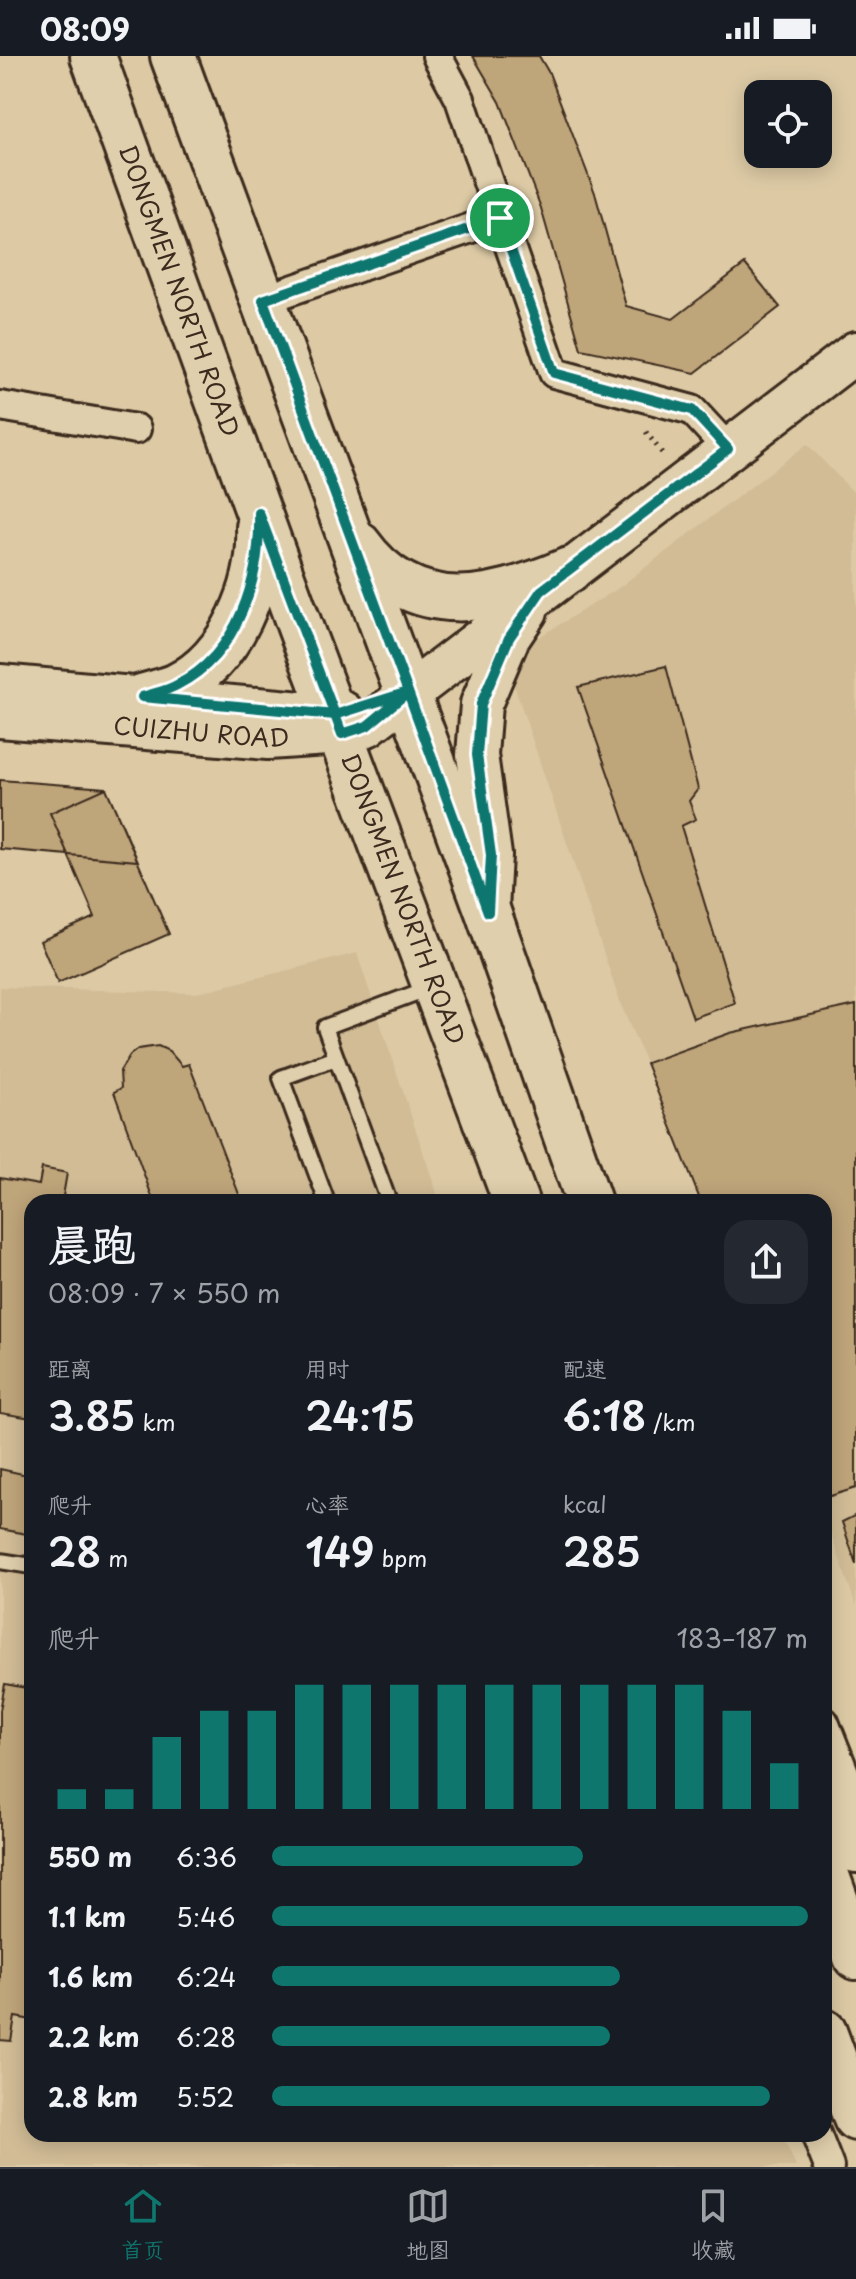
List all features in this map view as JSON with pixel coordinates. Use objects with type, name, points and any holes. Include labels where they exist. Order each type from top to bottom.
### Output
[{"type":"main road","name":"DONGMEN NORTH ROAD","points":[[93,56],[259,513],[513,1194]]},
{"type":"main road","points":[[173,56],[488,912],[586,1194]]},
{"type":"main road","points":[[142,697],[178,685],[206,665],[228,638],[245,607],[255,571],[259,513]]},
{"type":"main road","points":[[348,531],[374,566],[405,587],[444,597],[483,600],[555,580]]},
{"type":"main road","points":[[832,1808],[856,1850]]},
{"type":"main road","points":[[832,1890],[856,1957]]},
{"type":"main road","points":[[832,2054],[856,2118]]},
{"type":"street","points":[[437,56],[460,99],[554,373],[692,410],[728,449]]},
{"type":"street","points":[[263,300],[500,218]]},
{"type":"street","name":"CUIZHU ROAD","points":[[0,685],[142,697],[367,726],[856,352]]},
{"type":"street","points":[[0,406],[136,429]]},
{"type":"street","points":[[488,912],[491,855],[477,755],[481,704],[509,638],[555,580]]},
{"type":"street","name":"CUIZHU ROAD","points":[[0,717],[268,739],[338,724]]},
{"type":"street","points":[[832,1742],[856,1803]]},
{"type":"street","points":[[819,2142],[829,2167]]},
{"type":"lane","points":[[386,1194],[325,1027],[436,985]]},
{"type":"lane","points":[[324,1194],[281,1078],[336,1058]]},
{"type":"lane","points":[[0,1561],[24,1565]]},
{"type":"shaded area","points":[[807,444],[856,495],[856,1005],[730,1033],[646,1063],[621,1005],[505,658],[617,589]]},
{"type":"shaded area","points":[[357,953],[437,1194],[24,1194],[24,2142],[785,2142],[796,2167],[0,2167],[0,987],[196,993]]},
{"type":"shaded area","points":[[856,1488],[856,1606],[832,1537],[832,1496]]},
{"type":"building","points":[[473,56],[539,56],[549,73],[595,193],[626,306],[673,319],[745,264],[780,307],[695,373],[581,349],[541,208],[500,102]]},
{"type":"building","points":[[666,666],[698,789],[689,801],[696,819],[681,826],[735,1003],[693,1018],[578,687]]},
{"type":"building","points":[[0,780],[106,788],[138,861],[0,849]]},
{"type":"building","points":[[106,788],[169,934],[58,983],[40,941],[95,917],[50,813]]},
{"type":"building","points":[[856,1005],[856,1488],[832,1496],[832,1194],[698,1194],[646,1063],[730,1033]]},
{"type":"building","points":[[158,1046],[169,1051],[182,1066],[189,1064],[239,1194],[151,1194],[114,1092],[121,1088],[120,1071],[138,1049]]},
{"type":"building","points":[[42,1168],[67,1173],[63,1194],[24,1194],[24,1417],[0,1413],[0,1178],[39,1185]]},
{"type":"building","points":[[0,1469],[24,1474],[24,1534],[0,1529]]},
{"type":"building","points":[[856,1515],[856,1564],[842,1522]]},
{"type":"building","points":[[5,1684],[24,1687],[24,2019],[15,2017],[11,2041],[0,2040],[0,1710]]},
{"type":"route","points":[[500,218],[263,300],[408,692],[335,715],[259,513],[260,541],[255,571],[245,607],[228,638],[206,665],[178,685],[142,697],[335,715],[342,734],[367,726],[408,692],[488,912],[491,855],[477,755],[481,704],[509,638],[541,591],[728,449],[692,410],[554,373],[500,218]]}]
